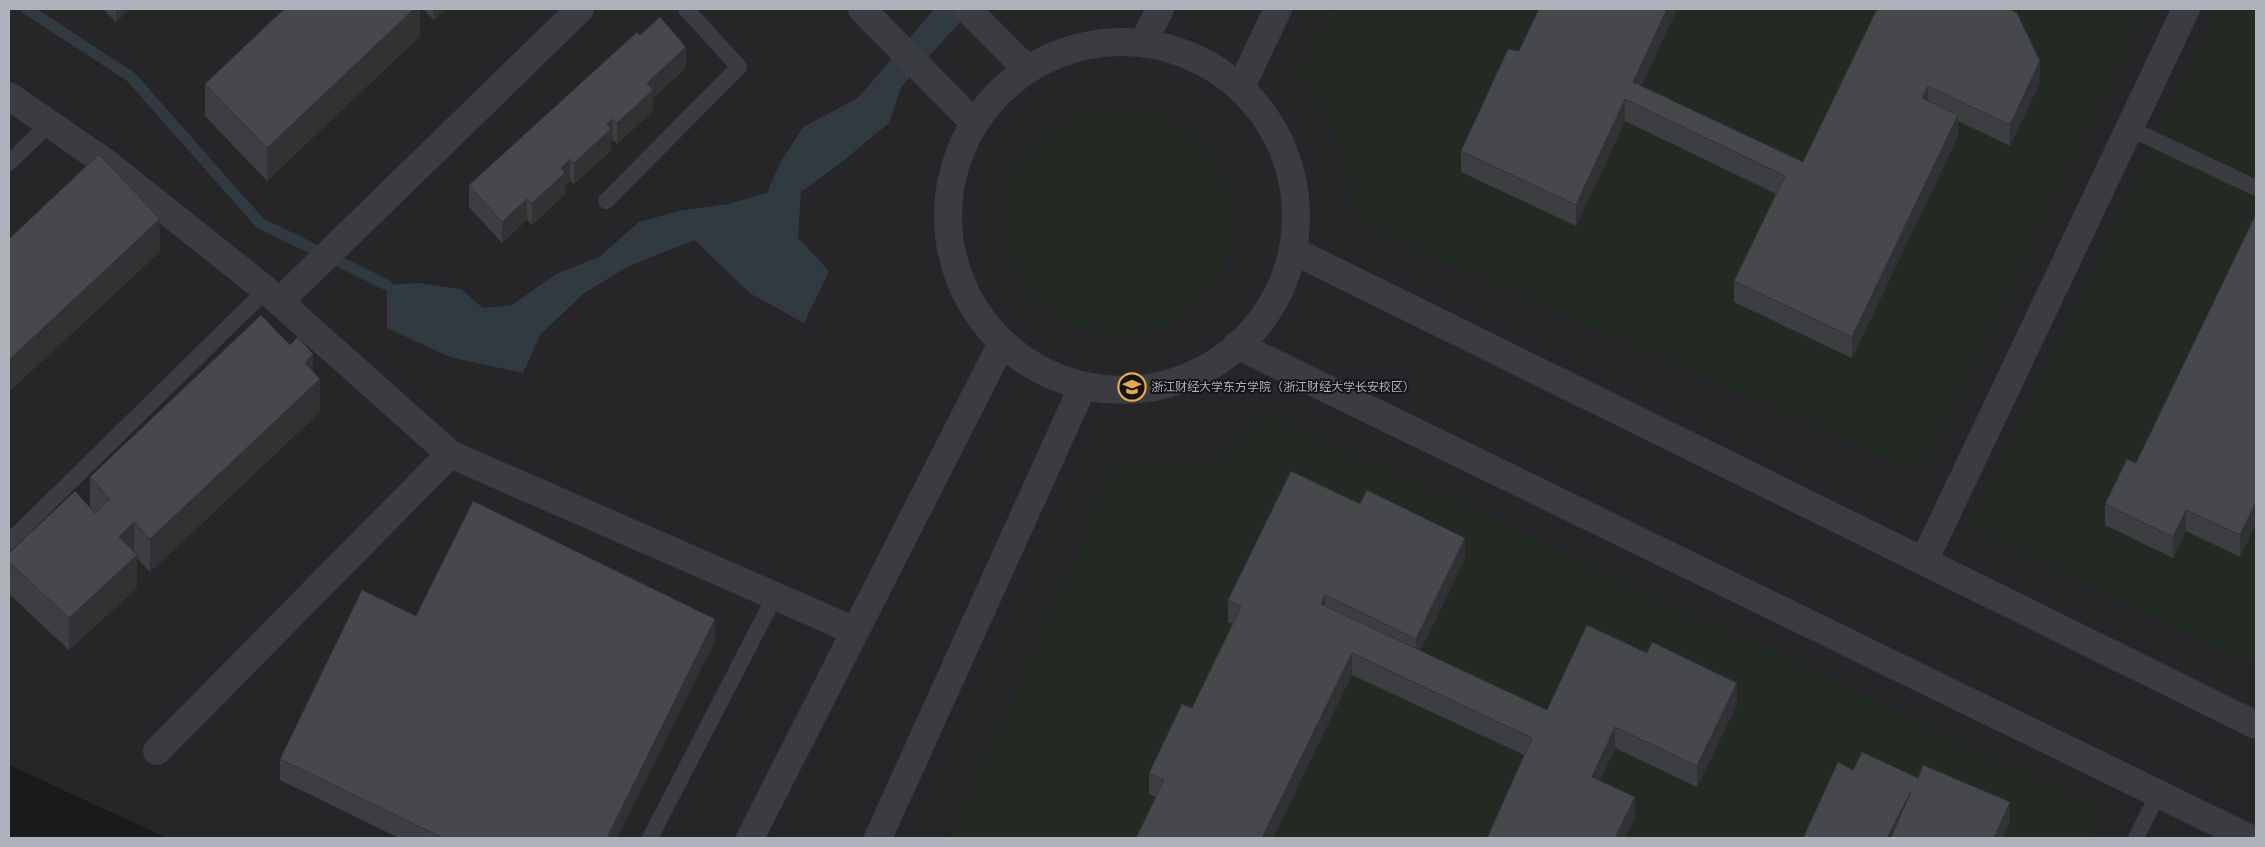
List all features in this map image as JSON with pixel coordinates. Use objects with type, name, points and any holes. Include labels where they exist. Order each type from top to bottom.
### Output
[{"type":"street","points":[[272,296],[309,273],[580,9]]},
{"type":"street","points":[[862,9],[974,123]]},
{"type":"street","points":[[967,9],[1026,68]]},
{"type":"street","points":[[1145,39],[1160,9]]},
{"type":"street","points":[[1241,87],[1278,9]]},
{"type":"street","points":[[1924,561],[2186,9]]},
{"type":"street","points":[[1145,39],[1210,64],[1241,87],[1273,126],[1293,174],[1298,253],[1261,322],[1223,359],[1175,382],[1124,391],[1082,388],[1034,368],[1002,344],[972,306],[953,262],[947,214],[954,167],[974,123],[1026,68],[1056,54],[1116,41],[1145,39]]},
{"type":"street","points":[[9,96],[105,162],[272,296],[450,454],[855,631]]},
{"type":"street","points":[[1298,253],[2256,725]]},
{"type":"street","points":[[750,838],[1002,344]]},
{"type":"street","points":[[1237,345],[2249,838]]},
{"type":"street","points":[[878,838],[1082,388]]},
{"type":"street","points":[[157,751],[450,454]]},
{"type":"lane","points":[[606,201],[739,67],[686,9]]},
{"type":"lane","points":[[9,163],[49,124]]},
{"type":"lane","points":[[2129,128],[2256,188]]},
{"type":"lane","points":[[9,542],[272,296]]},
{"type":"lane","points":[[650,838],[775,596]]},
{"type":"lane","points":[[2136,838],[2158,794]]},
{"type":"shaded area","name":"浙江财经大学东方学院（浙江财经大学长安校区）","points":[[9,9],[2256,9],[2256,838],[167,838],[9,765]]},
{"type":"shaded area","points":[[934,9],[972,9],[901,87],[889,123],[838,165],[801,192],[798,238],[829,271],[804,323],[751,294],[694,240],[627,267],[583,294],[540,335],[523,373],[450,357],[387,328],[387,285],[418,283],[461,289],[483,308],[512,305],[556,274],[599,257],[639,222],[678,211],[728,204],[767,193],[780,163],[803,127],[858,98]]},
{"type":"shaded area","points":[[1332,9],[2145,9],[1919,472],[1356,223],[1347,173],[1326,113],[1297,76]]},
{"type":"shaded area","points":[[2218,9],[2256,9],[2256,666],[1969,528]]},
{"type":"shaded area","points":[[1107,108],[1129,108],[1161,116],[1171,121],[1190,133],[1206,149],[1223,178],[1229,199],[1231,221],[1229,243],[1223,264],[1206,293],[1190,309],[1161,326],[1129,334],[1107,334],[1075,326],[1065,321],[1046,309],[1030,293],[1013,264],[1005,232],[1005,210],[1013,178],[1018,168],[1030,149],[1046,133],[1075,116]]},
{"type":"shaded area","points":[[1264,411],[2104,810],[2091,838],[951,838],[1117,462],[1174,467],[1225,454]]},
{"type":"building","points":[[284,9],[414,9],[267,148],[205,84]]},
{"type":"building","points":[[1539,9],[1667,9],[1633,82],[1803,162],[1877,9],[2009,9],[2017,13],[2040,61],[2010,125],[1928,86],[1922,98],[1958,115],[1852,337],[1734,281],[1785,176],[1625,99],[1576,205],[1461,151],[1508,49],[1519,51]]},
{"type":"building","points":[[660,17],[686,47],[647,83],[653,90],[617,123],[613,119],[607,124],[611,129],[574,163],[570,159],[561,168],[565,173],[532,203],[527,199],[502,222],[469,185],[637,32],[640,35]]},
{"type":"building","points":[[99,154],[160,219],[9,360],[9,239]]},
{"type":"building","points":[[2256,214],[2256,502],[2240,535],[2186,510],[2173,537],[2105,504],[2127,459],[2136,463]]},
{"type":"building","points":[[261,315],[290,345],[298,337],[313,354],[305,363],[320,379],[150,539],[134,522],[119,537],[137,555],[69,618],[9,562],[9,553],[75,491],[95,513],[110,499],[90,477]]},
{"type":"building","points":[[1291,471],[1360,504],[1367,490],[1465,538],[1416,639],[1325,595],[1321,604],[1547,710],[1587,625],[1647,653],[1652,642],[1737,683],[1697,766],[1615,727],[1592,777],[1635,797],[1615,838],[1487,838],[1532,738],[1352,653],[1262,838],[1136,838],[1164,780],[1149,773],[1182,704],[1192,708],[1241,607],[1228,600]]},
{"type":"building","points":[[473,501],[715,619],[607,838],[443,838],[280,759],[362,590],[416,616]]},
{"type":"building","points":[[1862,752],[1918,778],[1923,765],[2010,802],[1994,838],[1891,838],[1911,791],[1887,838],[1803,838],[1838,762],[1853,770]]},
{"type":"waterway","points":[[27,9],[131,77],[260,223],[387,285]]},
{"type":"place","name":"浙江财经大学东方学院（浙江财经大学长安校区）","points":[[1132,387]]}]
